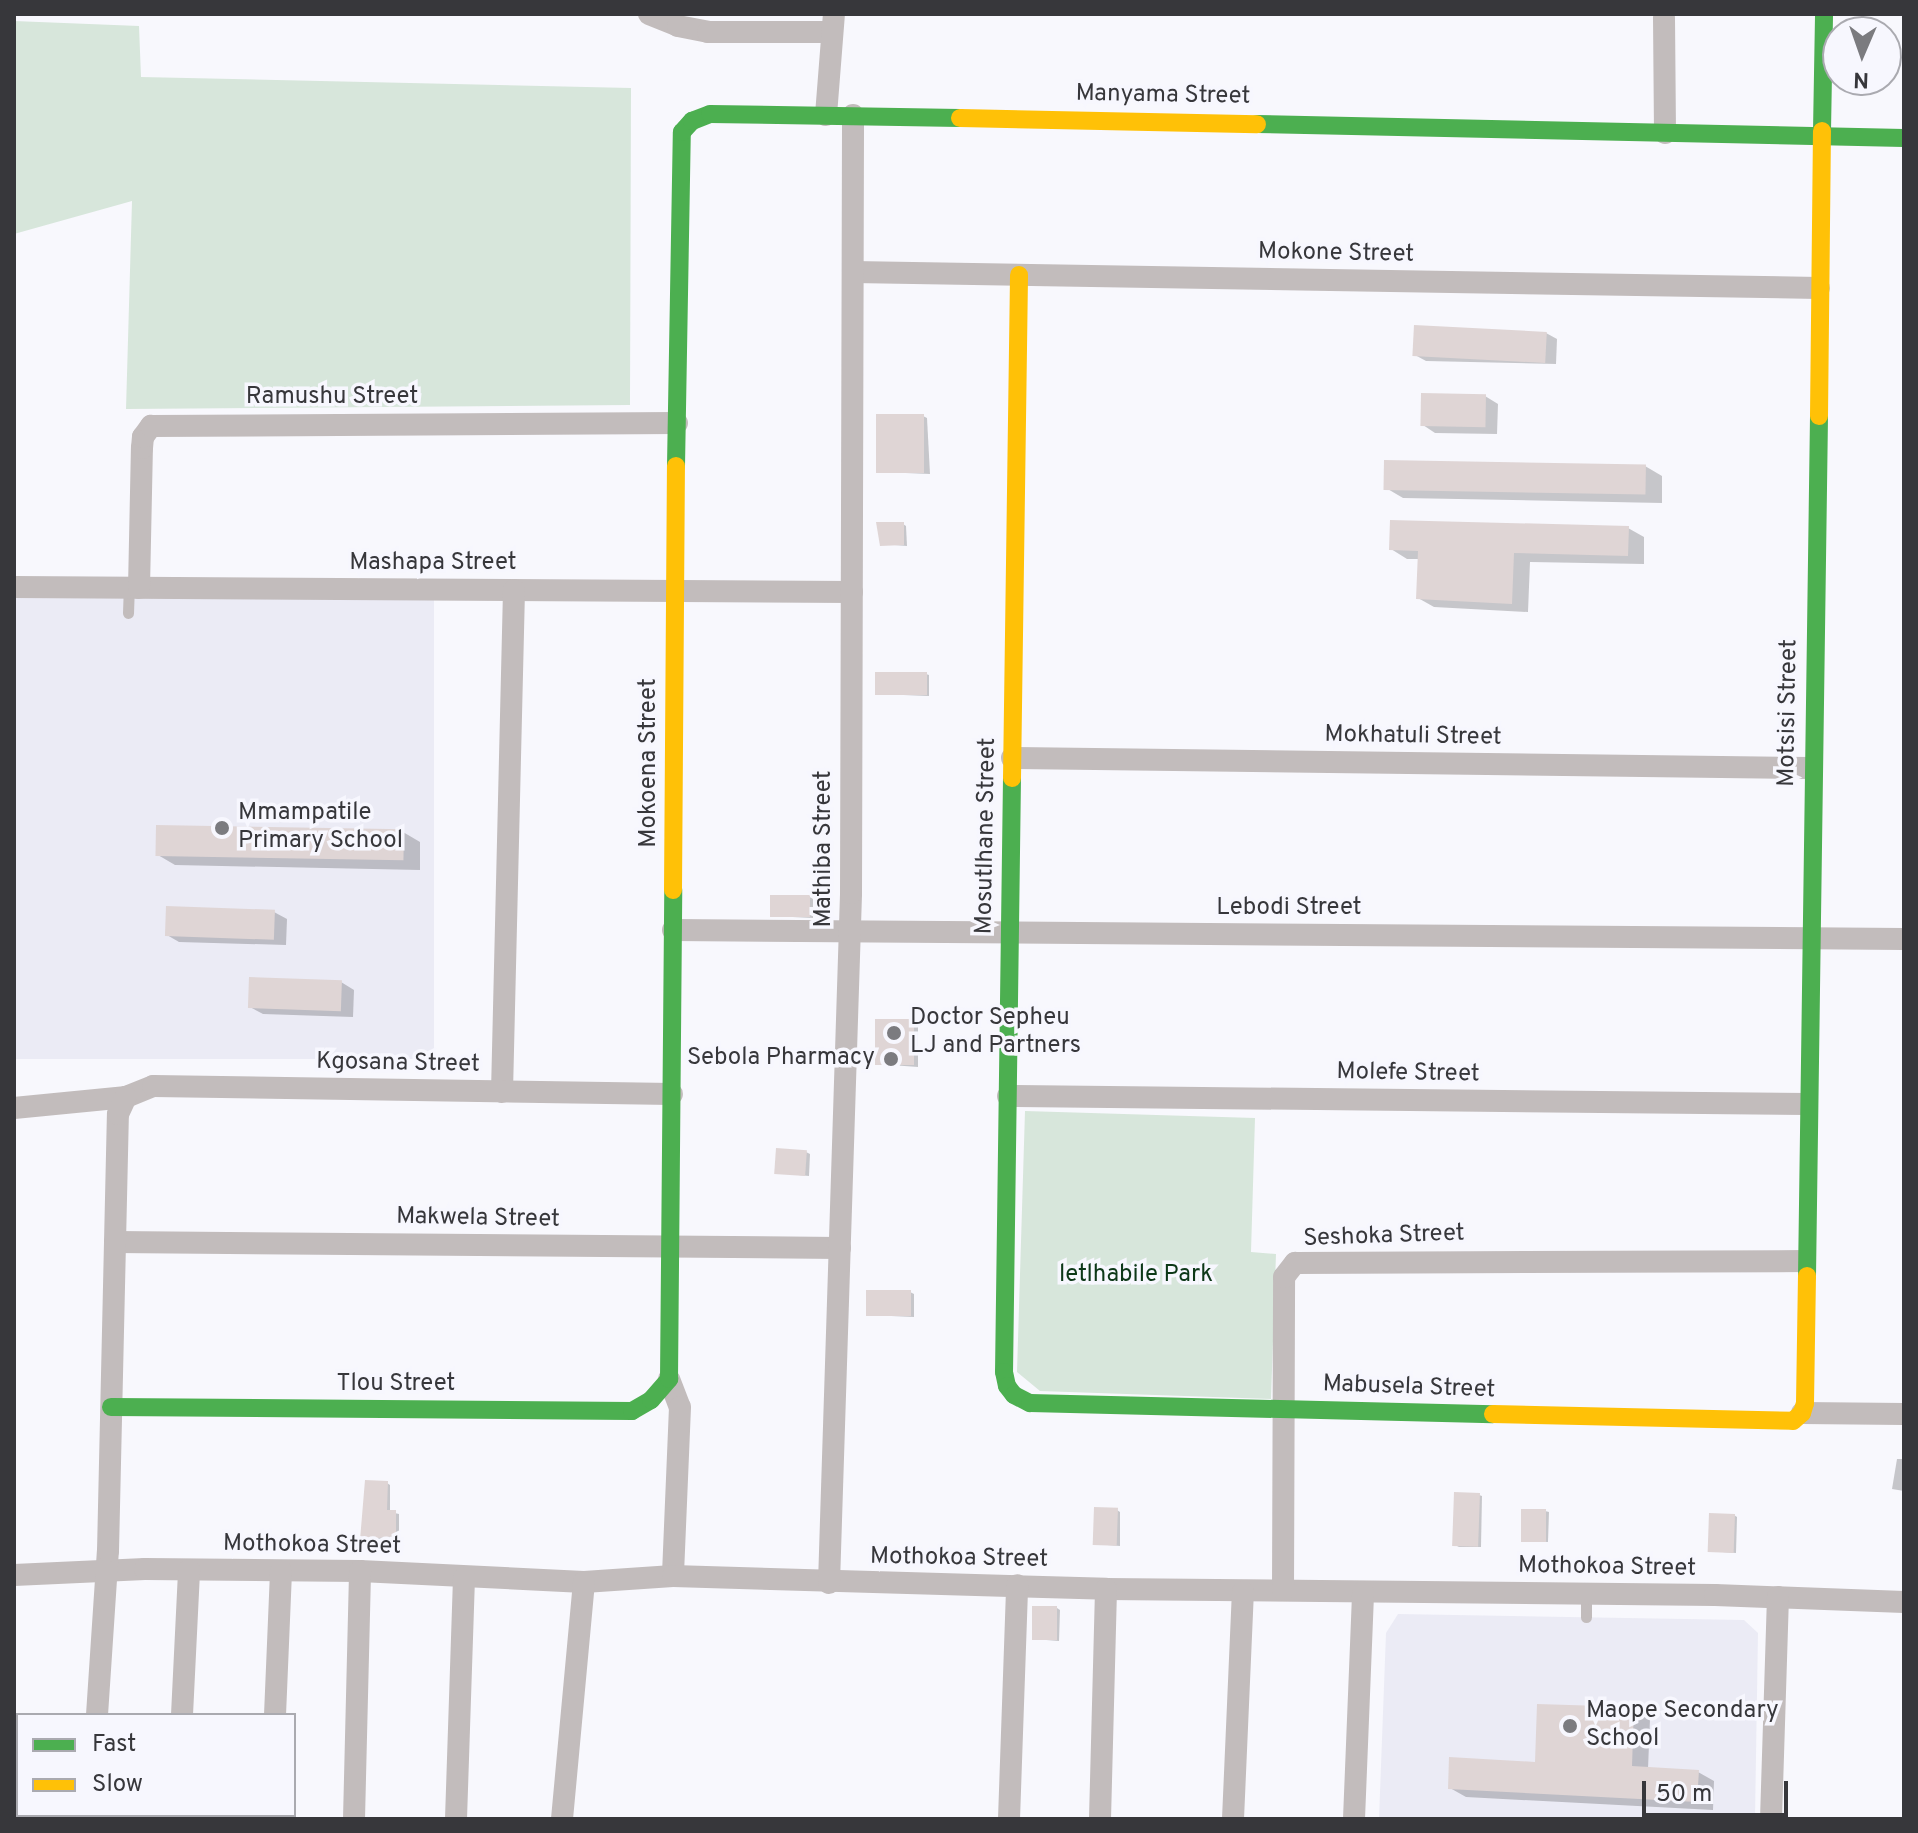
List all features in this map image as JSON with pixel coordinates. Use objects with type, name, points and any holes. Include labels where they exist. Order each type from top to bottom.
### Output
[{"type":"street","points":[[649,14],[678,26],[708,32],[833,30],[826,115]]},
{"type":"street","name":"Motsisi Street","points":[[1802,1413],[1824,14]]},
{"type":"street","points":[[1664,18],[1665,133]]},
{"type":"street","name":"Manyama Street","points":[[679,147],[682,132],[692,121],[710,114],[1904,138]]},
{"type":"street","name":"Mathiba Street","points":[[829,1583],[851,931],[853,115]]},
{"type":"street","name":"Mokoena Street","points":[[669,1379],[679,147]]},
{"type":"street","name":"Mokone Street","points":[[853,272],[1819,288]]},
{"type":"street","name":"Mosutlhane Street","points":[[1014,1395],[1004,1372],[1019,275]]},
{"type":"street","name":"Ramushu Street","points":[[134,588],[143,437],[151,426],[677,423]]},
{"type":"street","name":"Mashapa Street","points":[[14,587],[852,592]]},
{"type":"street","points":[[502,1092],[514,590]]},
{"type":"street","name":"Mokhatuli Street","points":[[1012,758],[1812,768]]},
{"type":"street","name":"Lebodi Street","points":[[673,930],[1904,939]]},
{"type":"street","name":"Kgosana Street","points":[[14,1108],[126,1097],[153,1086],[672,1094]]},
{"type":"street","name":"Molefe Street","points":[[1008,1096],[1807,1104]]},
{"type":"street","points":[[97,1713],[104,1571],[108,1551],[118,1114],[126,1097]]},
{"type":"street","name":"Makwela Street","points":[[115,1242],[840,1248]]},
{"type":"street","name":"Seshoka Street","points":[[1283,1590],[1286,1408],[1284,1277],[1295,1263],[1805,1261]]},
{"type":"street","points":[[669,1379],[680,1407],[673,1576]]},
{"type":"street","name":"Tlou Street","points":[[111,1407],[632,1411],[651,1400],[669,1379]]},
{"type":"street","name":"Mabusela Street","points":[[1014,1395],[1030,1403],[1781,1422],[1793,1421],[1802,1413]]},
{"type":"street","points":[[1802,1413],[1904,1414]]},
{"type":"street","points":[[182,1713],[189,1570]]},
{"type":"street","name":"Mothokoa Street","points":[[14,1575],[189,1570],[360,1571],[584,1582],[673,1576],[829,1583],[1243,1592],[1586,1594],[1904,1602]]},
{"type":"street","points":[[275,1713],[281,1571]]},
{"type":"street","points":[[354,1819],[360,1571]]},
{"type":"street","points":[[456,1819],[464,1578]]},
{"type":"street","points":[[562,1819],[584,1582]]},
{"type":"street","points":[[1009,1819],[1017,1585]]},
{"type":"street","points":[[1100,1819],[1106,1589]]},
{"type":"street","points":[[1233,1819],[1243,1592]]},
{"type":"street","points":[[1354,1819],[1363,1592]]},
{"type":"street","points":[[1771,1819],[1778,1597]]},
{"type":"street","points":[[14,1802],[16,1819]]},
{"type":"lane","points":[[128,613],[134,588]]},
{"type":"lane","points":[[1586,1594],[1586,1617]]},
{"type":"shaded area","name":"Mmampatile Primary School","points":[[14,596],[434,596],[434,1059],[14,1059]]},
{"type":"shaded area","name":"Maope Secondary School","points":[[1398,1614],[1744,1620],[1758,1633],[1755,1819],[1379,1819],[1386,1633]]},
{"type":"green space","points":[[14,21],[139,26],[141,77],[631,88],[630,405],[126,409],[132,201],[14,234]]},
{"type":"green space","name":"letlhabile Park","points":[[1025,1111],[1255,1118],[1251,1252],[1276,1254],[1271,1399],[1040,1391],[1017,1372]]},
{"type":"building","points":[[1414,325],[1547,332],[1545,363],[1412,356]]},
{"type":"building","points":[[1421,393],[1486,394],[1485,427],[1420,426]]},
{"type":"building","points":[[876,414],[924,414],[924,473],[876,473]]},
{"type":"building","points":[[1384,460],[1646,465],[1645,495],[1383,490]]},
{"type":"building","points":[[1390,520],[1629,526],[1628,556],[1514,553],[1512,604],[1416,599],[1418,551],[1389,550]]},
{"type":"building","points":[[876,522],[904,522],[904,545],[880,546]]},
{"type":"building","points":[[875,672],[927,672],[927,695],[875,695]]},
{"type":"building","points":[[156,825],[404,829],[403,860],[155,856]]},
{"type":"building","points":[[770,895],[810,895],[810,917],[770,917]]},
{"type":"building","points":[[166,906],[275,910],[274,940],[165,936]]},
{"type":"building","points":[[249,977],[342,980],[341,1011],[248,1008]]},
{"type":"building","name":"Doctor Sepheu LJ and Partners","points":[[875,1019],[914,1019],[914,1065],[875,1065]]},
{"type":"building","points":[[776,1148],[807,1150],[805,1176],[774,1174]]},
{"type":"building","points":[[866,1290],[911,1290],[911,1316],[866,1316]]},
{"type":"building","points":[[365,1480],[388,1481],[387,1510],[396,1510],[396,1536],[360,1540]]},
{"type":"building","points":[[1454,1492],[1480,1493],[1478,1547],[1452,1546]]},
{"type":"building","points":[[1094,1507],[1118,1508],[1117,1546],[1093,1545]]},
{"type":"building","points":[[1521,1509],[1546,1509],[1546,1542],[1521,1542]]},
{"type":"building","points":[[1709,1513],[1735,1514],[1734,1553],[1708,1552]]},
{"type":"building","points":[[1032,1606],[1057,1606],[1057,1640],[1032,1640]]},
{"type":"building","points":[[1537,1704],[1634,1707],[1632,1766],[1699,1770],[1697,1802],[1448,1789],[1449,1757],[1535,1762]]},
{"type":"traffic: fast","points":[[1822,131],[1824,14]]},
{"type":"traffic: fast","points":[[676,466],[682,132],[692,121],[710,114],[960,118]]},
{"type":"traffic: fast","points":[[1257,124],[1904,138]]},
{"type":"traffic: fast","points":[[1807,1276],[1819,416]]},
{"type":"traffic: fast","points":[[1012,778],[1004,1372],[1007,1386],[1014,1395],[1030,1403],[1493,1414]]},
{"type":"traffic: fast","points":[[111,1407],[632,1411],[651,1400],[669,1379],[673,890]]},
{"type":"traffic: slow","points":[[960,118],[1257,124]]},
{"type":"traffic: slow","points":[[1819,416],[1822,131]]},
{"type":"traffic: slow","points":[[1012,778],[1019,275]]},
{"type":"traffic: slow","points":[[673,890],[676,466]]},
{"type":"traffic: slow","points":[[1493,1414],[1793,1421],[1802,1413],[1805,1403],[1807,1276]]},
{"type":"place","name":"Mmampatile Primary School","points":[[222,828]]},
{"type":"place","name":"Doctor Sepheu LJ and Partners","points":[[894,1033]]},
{"type":"place","name":"Sebola Pharmacy","points":[[891,1059]]},
{"type":"place","name":"Maope Secondary School","points":[[1570,1726]]}]
